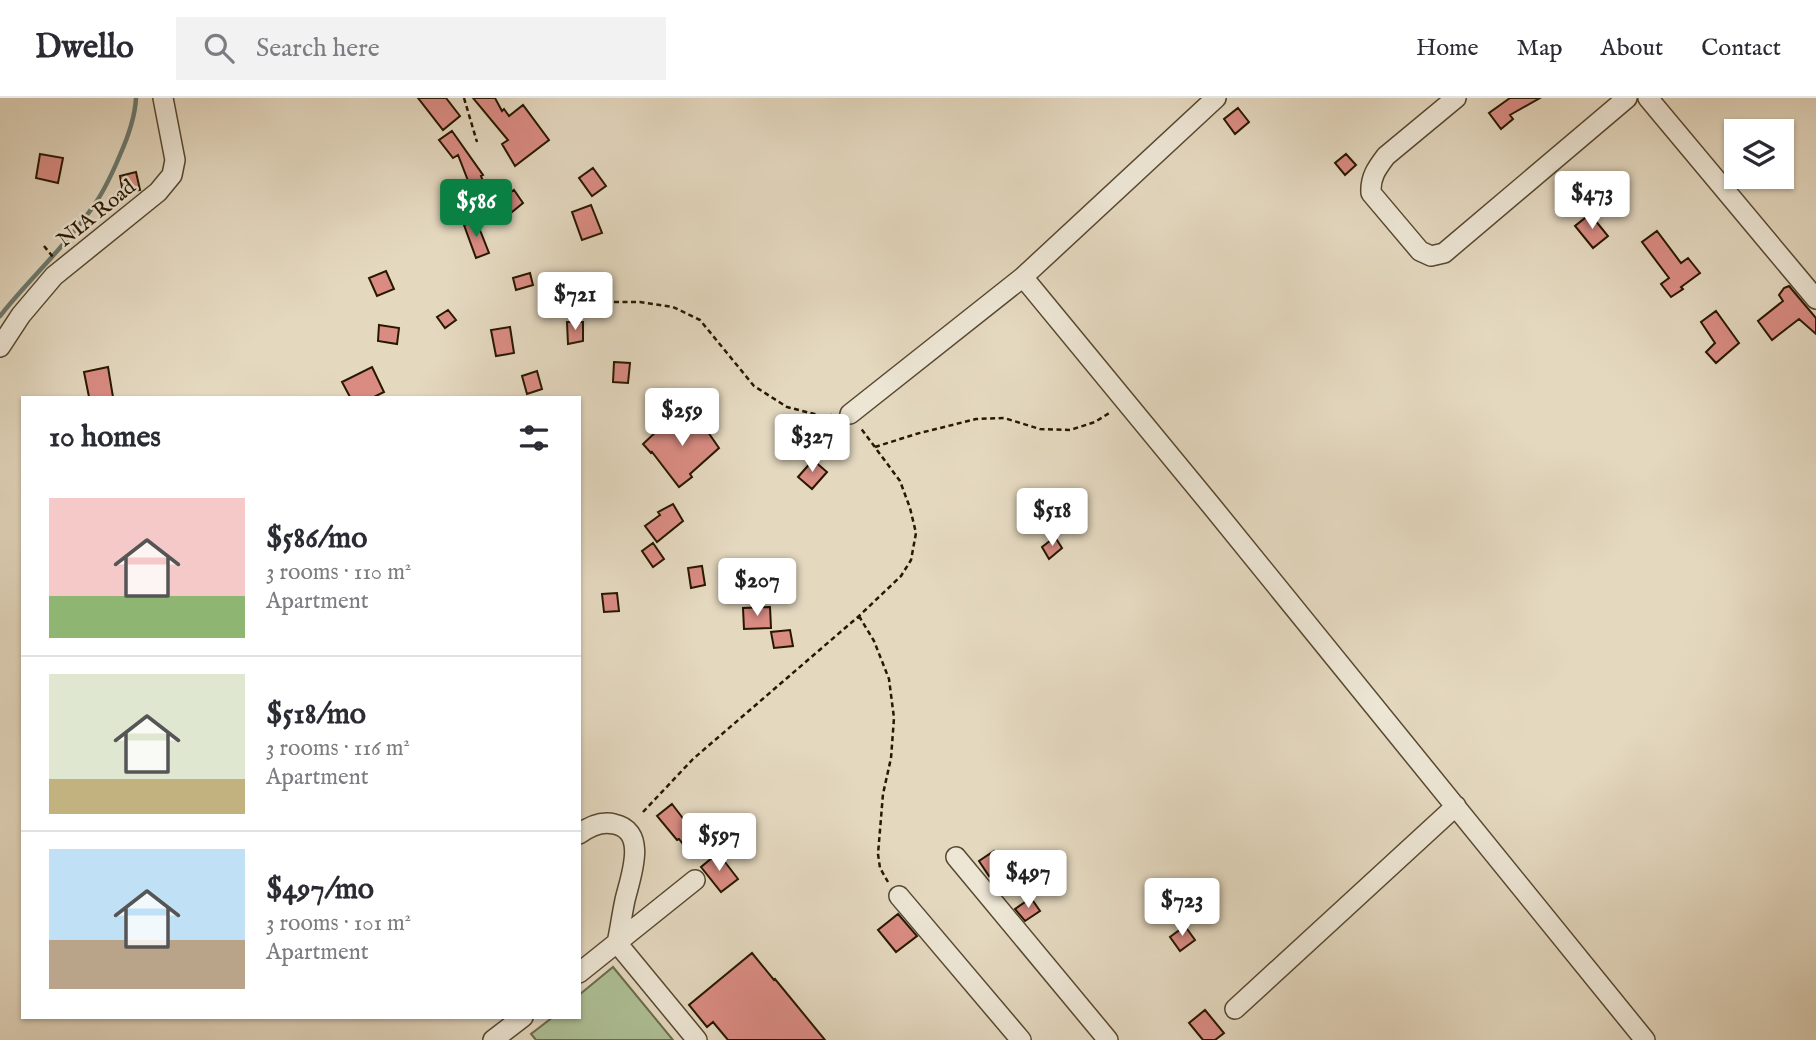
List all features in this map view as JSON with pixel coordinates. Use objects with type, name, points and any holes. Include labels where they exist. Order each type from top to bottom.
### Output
[{"type":"street","name":"NIA Road","points":[[0,348],[21,315],[54,276],[158,192],[172,175],[176,160],[163,98]]},
{"type":"street","points":[[850,414],[1023,277],[1216,98]]},
{"type":"street","points":[[1456,98],[1386,156],[1370,182],[1371,192],[1420,251],[1431,256],[1444,253],[1627,98]]},
{"type":"street","points":[[1648,98],[1816,299]]},
{"type":"street","points":[[1023,277],[1645,1040]]},
{"type":"street","points":[[1235,1009],[1456,806]]},
{"type":"street","points":[[581,832],[606,822],[621,825],[630,835],[636,850],[617,943],[696,1040]]},
{"type":"street","points":[[956,856],[1108,1040]]},
{"type":"street","points":[[581,971],[695,880]]},
{"type":"street","points":[[899,896],[1021,1040]]},
{"type":"street","points":[[504,1037],[521,1019]]},
{"type":"path","points":[[464,98],[477,142]]},
{"type":"path","points":[[614,302],[640,302],[673,307],[700,320],[754,386],[787,407],[822,416],[850,414],[900,481],[911,508],[916,533],[911,560],[901,576],[859,616],[693,759],[643,812]]},
{"type":"path","points":[[875,447],[975,419],[1004,418],[1040,429],[1070,430],[1095,422],[1126,402]]},
{"type":"path","points":[[859,616],[874,641],[889,678],[894,718],[878,854],[880,868],[899,896]]},
{"type":"green space","points":[[613,967],[673,1040],[536,1040],[531,1034],[550,1019],[581,1019],[581,993]]},
{"type":"building","points":[[418,98],[446,98],[460,116],[443,130]]},
{"type":"building","points":[[473,98],[495,98],[502,111],[504,109],[509,116],[523,105],[549,140],[515,166],[502,144],[508,140]]},
{"type":"building","points":[[1510,98],[1540,98],[1510,115],[1513,119],[1501,129],[1489,113]]},
{"type":"building","points":[[1238,108],[1249,122],[1235,134],[1224,119]]},
{"type":"building","points":[[452,131],[483,175],[481,176],[487,191],[474,196],[458,155],[453,158],[439,140]]},
{"type":"building","points":[[40,154],[63,158],[58,183],[36,178]]},
{"type":"building","points":[[1346,154],[1356,165],[1345,175],[1335,163]]},
{"type":"building","points":[[593,168],[606,186],[592,196],[579,178]]},
{"type":"building","points":[[136,172],[140,190],[123,193],[120,176]]},
{"type":"building","points":[[1582,172],[1592,185],[1578,196],[1568,182]]},
{"type":"building","points":[[514,190],[523,203],[512,212],[502,198]]},
{"type":"building","points":[[470,195],[477,211],[464,217],[457,201]]},
{"type":"building","points":[[591,205],[602,233],[582,240],[572,212]]},
{"type":"building","points":[[1590,214],[1608,236],[1593,248],[1575,226]]},
{"type":"building","points":[[476,220],[489,253],[476,258],[464,225]]},
{"type":"building","points":[[1657,231],[1681,263],[1688,258],[1700,273],[1671,297],[1661,284],[1669,278],[1642,242]]},
{"type":"building","points":[[386,271],[394,289],[377,296],[369,278]]},
{"type":"building","points":[[530,273],[533,285],[516,290],[513,278]]},
{"type":"building","points":[[594,278],[596,315],[575,316],[574,279]]},
{"type":"building","points":[[1789,286],[1816,318],[1816,334],[1799,319],[1772,340],[1758,321],[1783,301],[1779,295]]},
{"type":"building","points":[[448,310],[456,320],[445,328],[437,317]]},
{"type":"building","points":[[1716,311],[1739,343],[1716,363],[1706,352],[1715,343],[1701,322]]},
{"type":"building","points":[[567,322],[583,322],[583,341],[568,344]]},
{"type":"building","points":[[379,325],[399,328],[397,344],[378,341]]},
{"type":"building","points":[[510,327],[514,353],[496,356],[491,330]]},
{"type":"building","points":[[614,362],[630,363],[628,383],[613,382]]},
{"type":"building","points":[[108,367],[113,396],[89,396],[84,372]]},
{"type":"building","points":[[372,367],[384,392],[376,396],[349,396],[342,382]]},
{"type":"building","points":[[537,371],[542,389],[527,394],[522,376]]},
{"type":"building","points":[[688,412],[700,427],[703,425],[719,448],[679,487],[643,444],[660,428],[663,432]]},
{"type":"building","points":[[813,460],[827,472],[812,489],[798,477]]},
{"type":"building","points":[[673,504],[683,521],[657,542],[645,526],[660,515],[658,512]]},
{"type":"building","points":[[1055,537],[1062,548],[1049,559],[1042,547]]},
{"type":"building","points":[[653,543],[664,559],[653,567],[642,551]]},
{"type":"building","points":[[702,566],[705,585],[691,588],[688,568]]},
{"type":"building","points":[[617,593],[619,611],[604,612],[602,594]]},
{"type":"building","points":[[770,607],[771,628],[744,629],[743,608]]},
{"type":"building","points":[[790,630],[793,646],[774,648],[771,632]]},
{"type":"building","points":[[672,804],[698,838],[686,848],[657,816]]},
{"type":"building","points":[[994,851],[1004,866],[989,876],[979,861]]},
{"type":"building","points":[[718,853],[738,879],[721,892],[701,867]]},
{"type":"building","points":[[1031,898],[1040,911],[1025,921],[1015,909]]},
{"type":"building","points":[[898,914],[917,936],[896,952],[878,930]]},
{"type":"building","points":[[1185,926],[1195,940],[1180,951],[1170,937]]},
{"type":"building","points":[[752,953],[825,1040],[728,1040],[713,1022],[707,1027],[689,1005]]},
{"type":"building","points":[[1205,1010],[1224,1033],[1215,1040],[1203,1040],[1189,1023]]},
{"type":"waterway","points":[[0,316],[70,236],[100,196],[128,134],[136,98]]}]
